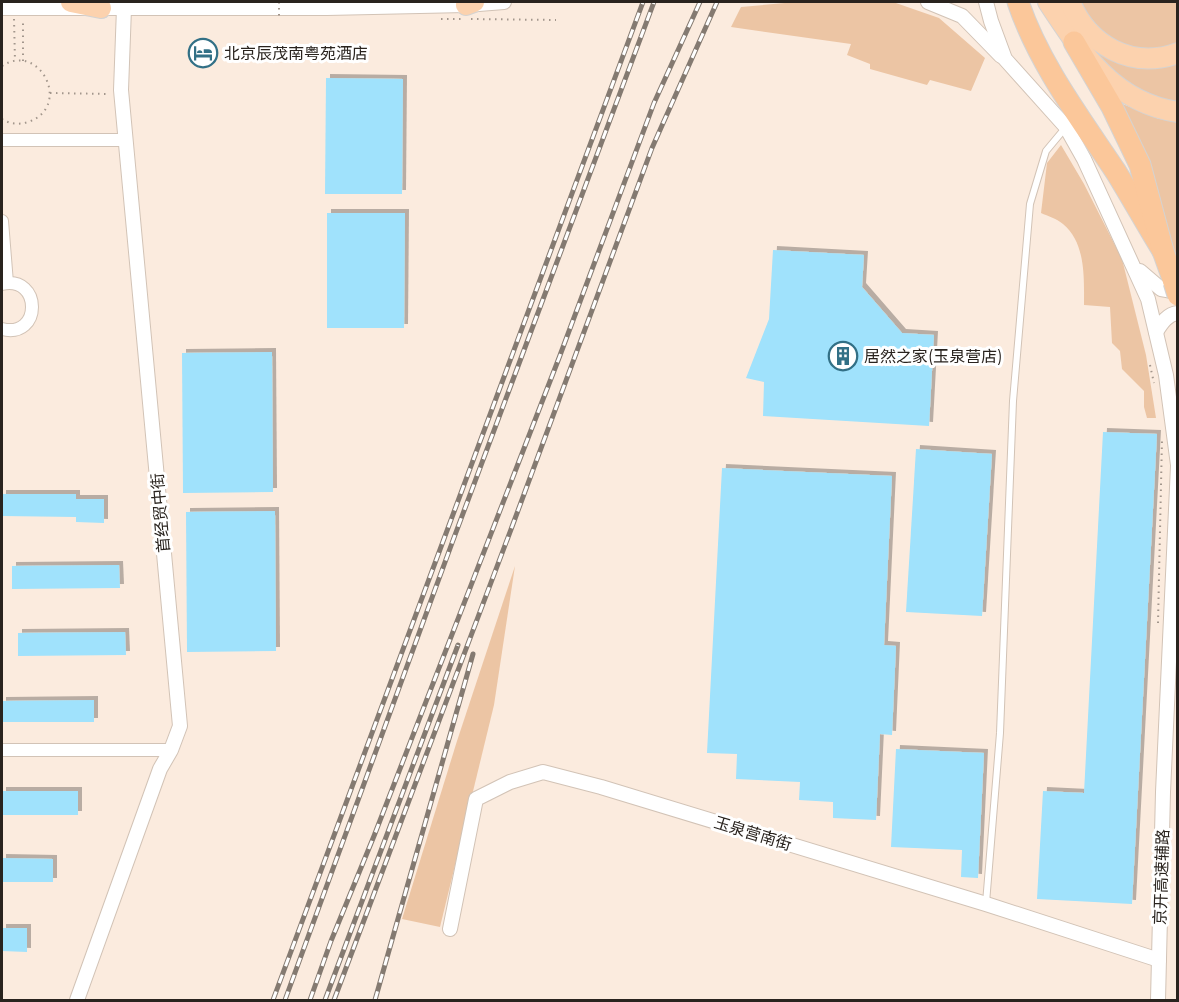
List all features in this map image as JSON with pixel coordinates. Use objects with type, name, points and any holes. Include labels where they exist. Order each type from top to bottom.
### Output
[{"type":"highway","points":[[71,2],[101,8]]},
{"type":"highway","points":[[1018,2],[1024,22],[1053,77],[1118,175],[1163,251]]},
{"type":"highway","points":[[1048,2],[1112,107],[1140,165],[1163,251],[1176,289]]},
{"type":"highway","points":[[1070,2],[1080,22],[1093,37],[1110,49],[1129,56],[1149,59],[1178,53]]},
{"type":"highway","points":[[1074,42],[1107,81],[1135,98],[1165,110],[1178,112]]},
{"type":"street","points":[[6,8],[327,8],[504,2]]},
{"type":"street","name":"京开高速辅路","points":[[928,2],[962,16],[1005,59],[1066,128],[1084,159],[1148,299],[1166,375],[1178,465],[1170,792],[1158,1000]]},
{"type":"street","points":[[986,2],[1005,59]]},
{"type":"street","name":"首经贸中街","points":[[77,1000],[160,769],[171,750],[180,726],[121,94],[124,8]]},
{"type":"street","points":[[2,140],[125,140]]},
{"type":"street","points":[[2,221],[4,284],[21,286],[27,292],[33,307],[27,322],[21,327],[13,330],[2,329]]},
{"type":"street","points":[[1131,261],[1161,289],[1176,289]]},
{"type":"street","points":[[1156,332],[1165,319],[1178,313]]},
{"type":"street","points":[[2,750],[171,750]]},
{"type":"street","name":"玉泉营南街","points":[[450,929],[476,798],[510,782],[543,771],[986,904],[1159,960]]},
{"type":"lane","points":[[986,904],[1000,734],[1013,401],[1030,204],[1046,152],[1066,128]]},
{"type":"path","points":[[279,2],[279,18]]},
{"type":"path","points":[[6,8],[14,18],[15,61]]},
{"type":"path","points":[[23,61],[23,19],[29,8]]},
{"type":"path","points":[[441,19],[556,20]]},
{"type":"path","points":[[2,66],[15,61],[23,61],[36,66],[49,83],[50,93],[48,104],[35,119],[16,124],[2,119]]},
{"type":"path","points":[[50,93],[121,94]]},
{"type":"path","points":[[1150,366],[1155,388]]},
{"type":"path","points":[[1158,627],[1162,438]]},
{"type":"shaded area","points":[[796,2],[893,2],[939,18],[985,58],[971,91],[930,80],[927,85],[870,69],[870,64],[847,55],[851,44],[731,27],[741,7]]},
{"type":"shaded area","points":[[1078,2],[1177,2],[1177,44],[1136,48],[1120,44],[1103,32]]},
{"type":"shaded area","points":[[1096,50],[1177,61],[1177,107],[1149,101],[1091,54]]},
{"type":"shaded area","points":[[1113,100],[1159,119],[1177,120],[1177,268]]},
{"type":"shaded area","points":[[1061,145],[1084,184],[1122,259],[1146,355],[1156,418],[1147,418],[1144,391],[1122,369],[1120,351],[1112,343],[1110,307],[1084,305],[1082,262],[1080,251],[1071,232],[1063,224],[1041,213],[1047,163]]},
{"type":"shaded area","points":[[515,566],[494,705],[440,927],[402,919],[457,741]]},
{"type":"building","points":[[326,78],[403,79],[402,194],[325,194]]},
{"type":"building","points":[[327,213],[405,213],[404,328],[327,328]]},
{"type":"building","name":"居然之家(玉泉营店)","points":[[773,250],[864,255],[862,287],[902,333],[934,335],[929,426],[763,416],[764,382],[746,378],[769,319]]},
{"type":"building","points":[[272,352],[273,492],[183,493],[182,353]]},
{"type":"building","points":[[1103,432],[1157,434],[1132,904],[1037,899],[1043,791],[1084,793]]},
{"type":"building","points":[[916,449],[992,454],[982,616],[906,612]]},
{"type":"building","points":[[722,468],[892,476],[884,645],[896,646],[892,735],[880,734],[876,820],[833,818],[833,802],[799,800],[800,782],[736,779],[737,754],[707,753]]},
{"type":"building","points":[[2,494],[76,494],[76,499],[104,499],[104,523],[76,522],[76,517],[2,516]]},
{"type":"building","points":[[275,511],[276,651],[187,652],[186,512]]},
{"type":"building","points":[[119,565],[120,588],[12,589],[12,566]]},
{"type":"building","points":[[125,632],[126,655],[18,656],[18,633]]},
{"type":"building","points":[[94,700],[94,722],[2,722],[2,701]]},
{"type":"building","points":[[896,749],[984,753],[978,878],[961,877],[962,850],[891,847]]},
{"type":"building","points":[[2,791],[78,791],[78,815],[2,815]]},
{"type":"building","points":[[2,858],[53,859],[53,882],[2,882]]},
{"type":"building","points":[[2,928],[27,928],[27,952],[2,951]]},
{"type":"railway","points":[[273,1000],[643,2]]},
{"type":"railway","points":[[285,1000],[452,543],[654,2]]},
{"type":"railway","points":[[310,1000],[559,358],[654,103],[700,2]]},
{"type":"railway","points":[[334,1000],[652,148],[717,2]]},
{"type":"railway","points":[[325,1000],[458,645]]},
{"type":"railway","points":[[375,1000],[473,654]]},
{"type":"place","name":"北京辰茂南粤苑酒店","points":[[203,53]]},
{"type":"place","name":"居然之家(玉泉营店)","points":[[843,356]]}]
